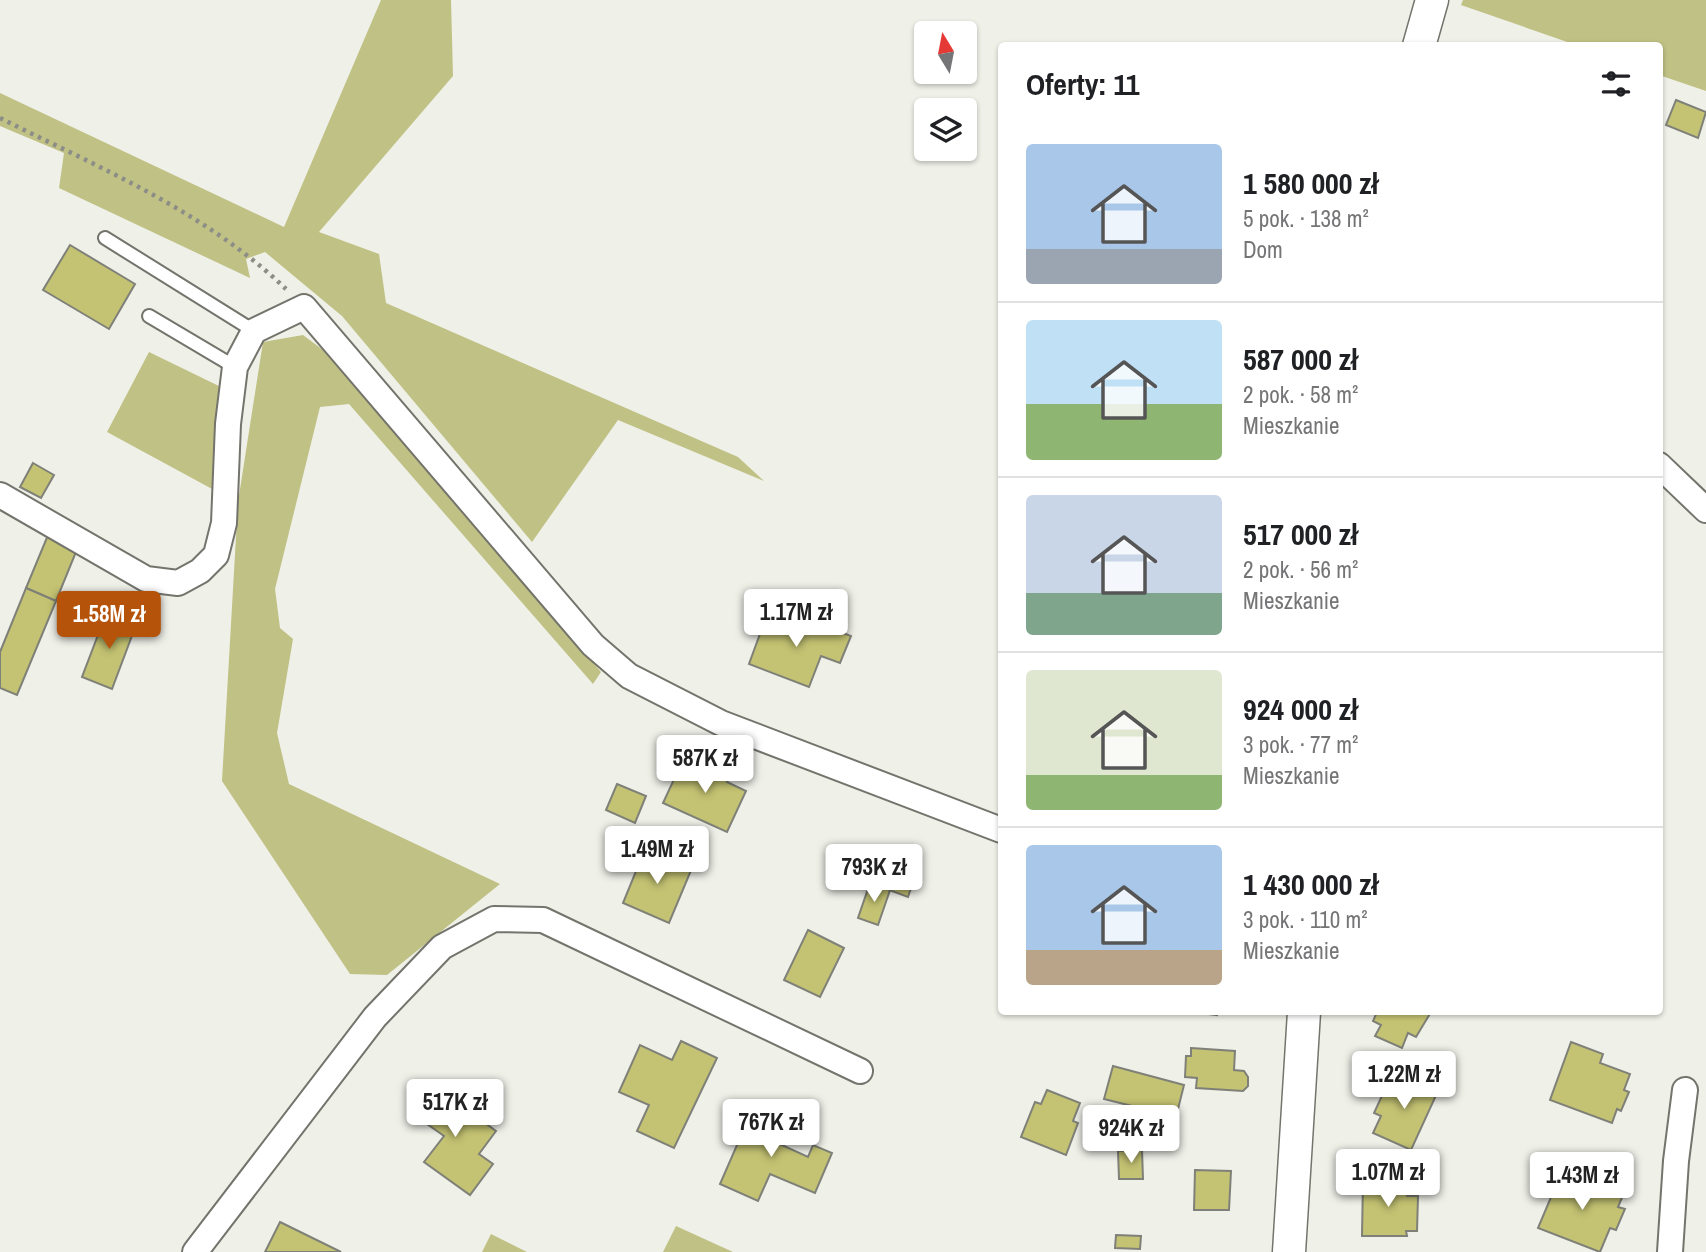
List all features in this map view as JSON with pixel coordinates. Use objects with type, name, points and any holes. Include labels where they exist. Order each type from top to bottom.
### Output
[{"type":"street","points":[[1420,42],[1432,0]]},
{"type":"street","points":[[0,495],[146,579],[178,583],[200,571],[216,555],[224,523],[228,424],[235,367],[254,331],[304,307],[593,645],[629,676],[721,723],[998,829]]},
{"type":"street","points":[[1663,469],[1706,510]]},
{"type":"street","points":[[195,1252],[375,1017],[442,947],[494,919],[543,920],[860,1071]]},
{"type":"street","points":[[1289,1252],[1304,1015]]},
{"type":"street","points":[[1670,1252],[1676,1161],[1685,1090]]},
{"type":"lane","points":[[105,238],[254,331]]},
{"type":"lane","points":[[149,316],[235,367]]},
{"type":"path","points":[[0,118],[150,194],[200,225],[261,266],[304,307]]},
{"type":"green space","points":[[381,0],[451,0],[453,76],[319,232],[379,254],[386,303],[738,457],[764,481],[618,420],[532,542],[342,316],[265,252],[246,259],[250,278],[59,188],[64,153],[0,126],[0,93],[284,227]]},
{"type":"green space","points":[[1463,0],[1706,0],[1706,91],[1663,76],[1663,42],[1567,42],[1461,5]]},
{"type":"green space","points":[[303,335],[327,353],[601,672],[593,684],[349,404],[320,407],[275,589],[280,628],[293,639],[277,733],[289,784],[500,884],[387,975],[350,974],[222,781],[238,502],[263,342]]},
{"type":"green space","points":[[149,352],[225,389],[214,490],[107,432]]},
{"type":"green space","points":[[676,1226],[733,1252],[663,1252]]},
{"type":"green space","points":[[491,1234],[527,1252],[482,1252]]},
{"type":"building","points":[[1676,100],[1706,112],[1698,138],[1666,125]]},
{"type":"building","points":[[70,245],[135,284],[109,329],[43,290]]},
{"type":"building","points":[[33,463],[54,475],[41,498],[20,487]]},
{"type":"building","points":[[48,535],[78,547],[56,601],[26,588]]},
{"type":"building","points":[[26,588],[56,601],[17,695],[0,688],[0,652]]},
{"type":"building","points":[[768,612],[822,633],[825,626],[851,636],[840,663],[821,656],[809,687],[749,664]]},
{"type":"building","points":[[106,614],[136,625],[112,689],[82,677]]},
{"type":"building","points":[[683,760],[703,769],[705,765],[730,776],[727,782],[746,791],[727,832],[663,803]]},
{"type":"building","points":[[617,784],[646,796],[635,823],[606,810]]},
{"type":"building","points":[[884,846],[921,859],[908,897],[870,883]]},
{"type":"building","points":[[645,849],[692,868],[669,923],[623,903]]},
{"type":"building","points":[[870,883],[890,890],[878,925],[858,918]]},
{"type":"building","points":[[808,930],[844,948],[820,997],[784,980]]},
{"type":"building","points":[[1376,1015],[1429,1015],[1416,1037],[1408,1033],[1402,1048],[1375,1036],[1381,1025],[1373,1021]]},
{"type":"building","points":[[681,1041],[717,1058],[674,1148],[637,1131],[649,1105],[619,1092],[640,1045],[672,1060]]},
{"type":"building","points":[[1571,1042],[1603,1054],[1600,1063],[1630,1074],[1624,1090],[1629,1092],[1621,1111],[1617,1109],[1612,1123],[1550,1100]]},
{"type":"building","points":[[1191,1048],[1235,1051],[1234,1070],[1244,1071],[1248,1077],[1248,1086],[1243,1091],[1196,1088],[1197,1078],[1185,1077],[1186,1056],[1191,1056]]},
{"type":"building","points":[[1113,1066],[1184,1085],[1176,1117],[1104,1099]]},
{"type":"building","points":[[1399,1074],[1438,1091],[1411,1150],[1373,1133],[1381,1116],[1374,1113],[1386,1087],[1392,1090]]},
{"type":"building","points":[[431,1084],[496,1131],[479,1154],[493,1164],[470,1195],[424,1162],[444,1136],[410,1112]]},
{"type":"building","points":[[1047,1090],[1080,1103],[1073,1121],[1078,1123],[1066,1155],[1021,1137],[1035,1102],[1041,1104]]},
{"type":"building","points":[[754,1106],[783,1119],[773,1141],[808,1157],[813,1145],[832,1153],[815,1193],[770,1174],[758,1201],[720,1184]]},
{"type":"building","points":[[1142,1150],[1143,1179],[1119,1179],[1118,1151]]},
{"type":"building","points":[[1568,1154],[1598,1167],[1592,1182],[1562,1171]]},
{"type":"building","points":[[1363,1167],[1388,1167],[1388,1180],[1363,1180]]},
{"type":"building","points":[[1195,1170],[1231,1171],[1229,1210],[1194,1210]]},
{"type":"building","points":[[1562,1171],[1623,1195],[1618,1207],[1625,1209],[1616,1230],[1610,1228],[1600,1252],[1538,1228]]},
{"type":"building","points":[[1363,1180],[1407,1180],[1407,1196],[1418,1196],[1417,1231],[1406,1231],[1407,1236],[1362,1236]]},
{"type":"building","points":[[280,1222],[341,1252],[265,1252]]},
{"type":"building","points":[[1116,1235],[1141,1236],[1140,1249],[1115,1248]]}]
